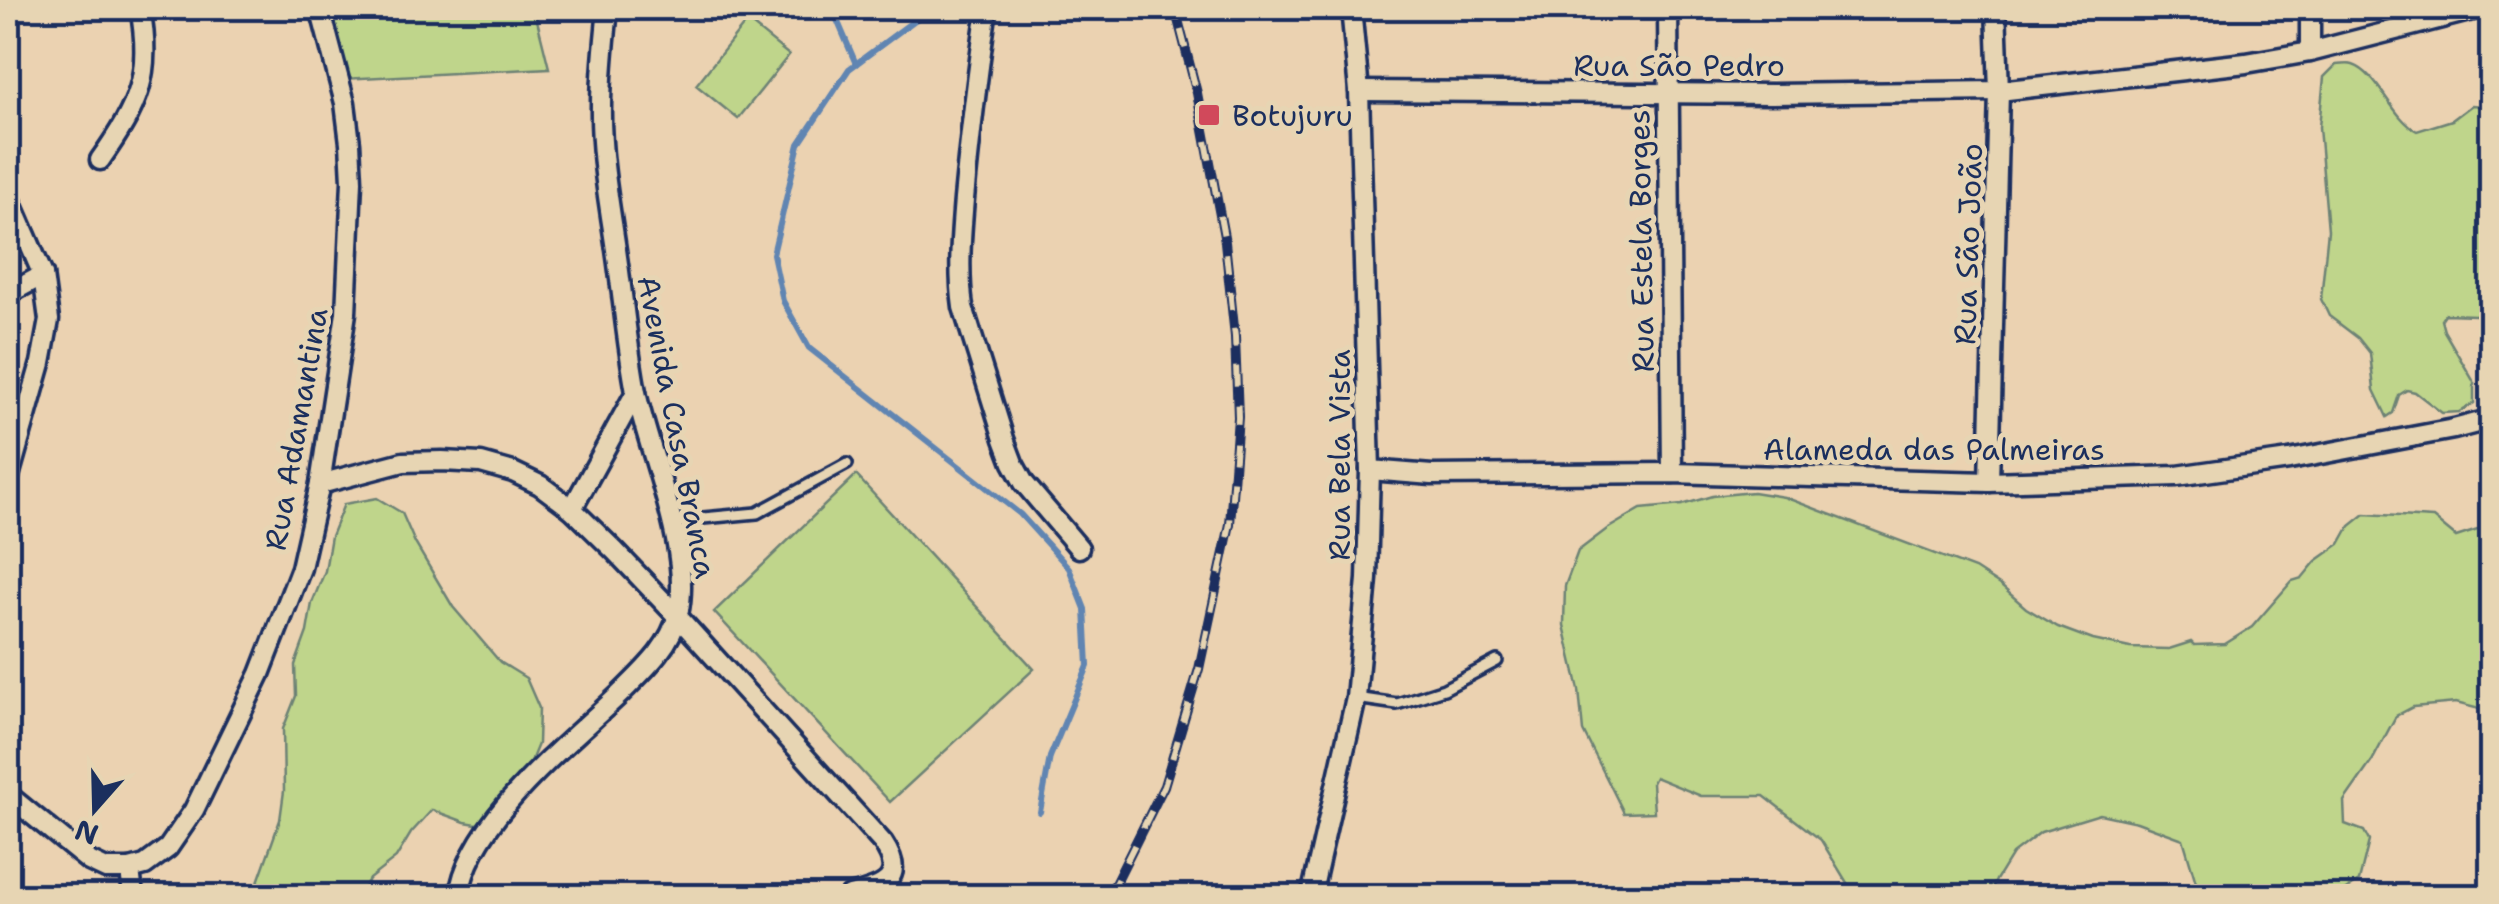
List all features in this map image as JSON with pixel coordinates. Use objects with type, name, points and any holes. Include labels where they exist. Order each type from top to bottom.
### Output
[{"type":"street","points":[[100,160],[126,124],[142,82],[146,36],[140,8]]},
{"type":"street","name":"Rua Adamantina","points":[[130,870],[145,865],[168,848],[194,810],[260,674],[301,568],[320,484],[346,313],[352,181],[345,103],[320,8]]},
{"type":"street","name":"Avenida Casa Branca","points":[[459,896],[461,879],[478,841],[510,799],[651,664],[678,617],[682,595],[671,521],[636,392],[602,139],[608,8]]},
{"type":"street","points":[[987,8],[970,128],[961,290],[1013,462],[1024,482],[1079,548]]},
{"type":"street","name":"Rua Bela Vista","points":[[1311,896],[1356,698],[1368,579],[1370,470],[1359,92],[1351,8]]},
{"type":"street","name":"Rua Estela Borges","points":[[1668,8],[1672,473]]},
{"type":"street","name":"Rua São João","points":[[1989,482],[1999,92],[1996,8]]},
{"type":"street","points":[[2310,8],[2310,52]]},
{"type":"street","name":"Rua São Pedro","points":[[1359,92],[1999,92],[2310,52],[2482,8]]},
{"type":"street","points":[[8,194],[42,275],[48,320],[41,363],[8,480]]},
{"type":"street","points":[[8,294],[42,275]]},
{"type":"street","points":[[572,508],[636,392]]},
{"type":"street","name":"Alameda das Palmeiras","points":[[1370,470],[1432,475],[1672,473],[1989,482],[2177,476],[2308,456],[2492,419]]},
{"type":"street","points":[[320,484],[403,462],[481,463],[540,485],[572,508],[678,617],[882,842],[894,859],[893,872],[886,882],[850,896]]},
{"type":"street","points":[[8,795],[89,862],[106,869],[130,870],[133,896]]},
{"type":"lane","points":[[671,521],[757,513],[847,464]]},
{"type":"lane","points":[[1356,698],[1397,704],[1444,690],[1497,661]]},
{"type":"green space","points":[[329,8],[534,8],[549,68],[343,79]]},
{"type":"green space","points":[[747,21],[789,55],[738,119],[696,85]]},
{"type":"green space","points":[[2351,64],[2362,70],[2417,131],[2452,120],[2472,105],[2491,107],[2491,310],[2476,315],[2445,314],[2441,320],[2474,382],[2474,403],[2459,412],[2442,413],[2407,390],[2399,395],[2393,413],[2387,417],[2374,390],[2370,353],[2358,338],[2329,316],[2321,299],[2328,230],[2319,127],[2324,77],[2336,65]]},
{"type":"green space","points":[[856,475],[1034,669],[890,802],[714,612]]},
{"type":"green space","points":[[1753,492],[1784,497],[1975,569],[2058,627],[2130,648],[2169,649],[2191,642],[2225,644],[2252,627],[2292,581],[2302,578],[2316,561],[2340,544],[2350,526],[2365,514],[2433,518],[2456,537],[2487,527],[2492,531],[2491,712],[2456,703],[2413,707],[2396,716],[2372,761],[2344,801],[2345,824],[2364,831],[2369,841],[2359,881],[2337,896],[2200,896],[2183,839],[2137,822],[2100,814],[2041,832],[2012,854],[1989,896],[1855,896],[1821,840],[1764,796],[1701,796],[1655,777],[1654,812],[1624,813],[1583,731],[1579,690],[1564,625],[1565,586],[1578,551],[1641,509]]},
{"type":"green space","points":[[377,498],[402,513],[453,607],[500,662],[526,678],[539,708],[538,744],[525,776],[494,827],[432,810],[396,858],[369,879],[359,896],[253,896],[280,820],[284,791],[283,729],[296,696],[295,665],[325,571],[331,536],[344,504]]},
{"type":"waterway","points":[[832,8],[856,64]]},
{"type":"waterway","points":[[931,8],[849,69],[799,144],[773,254],[783,301],[809,348],[1020,514],[1069,568],[1085,609],[1088,666],[1050,757],[1040,812]]},
{"type":"railway","points":[[1109,896],[1164,786],[1199,669],[1230,524],[1238,417],[1225,242],[1197,93],[1175,8]]},
{"type":"place","name":"Botujuru","points":[[1209,115]]}]
